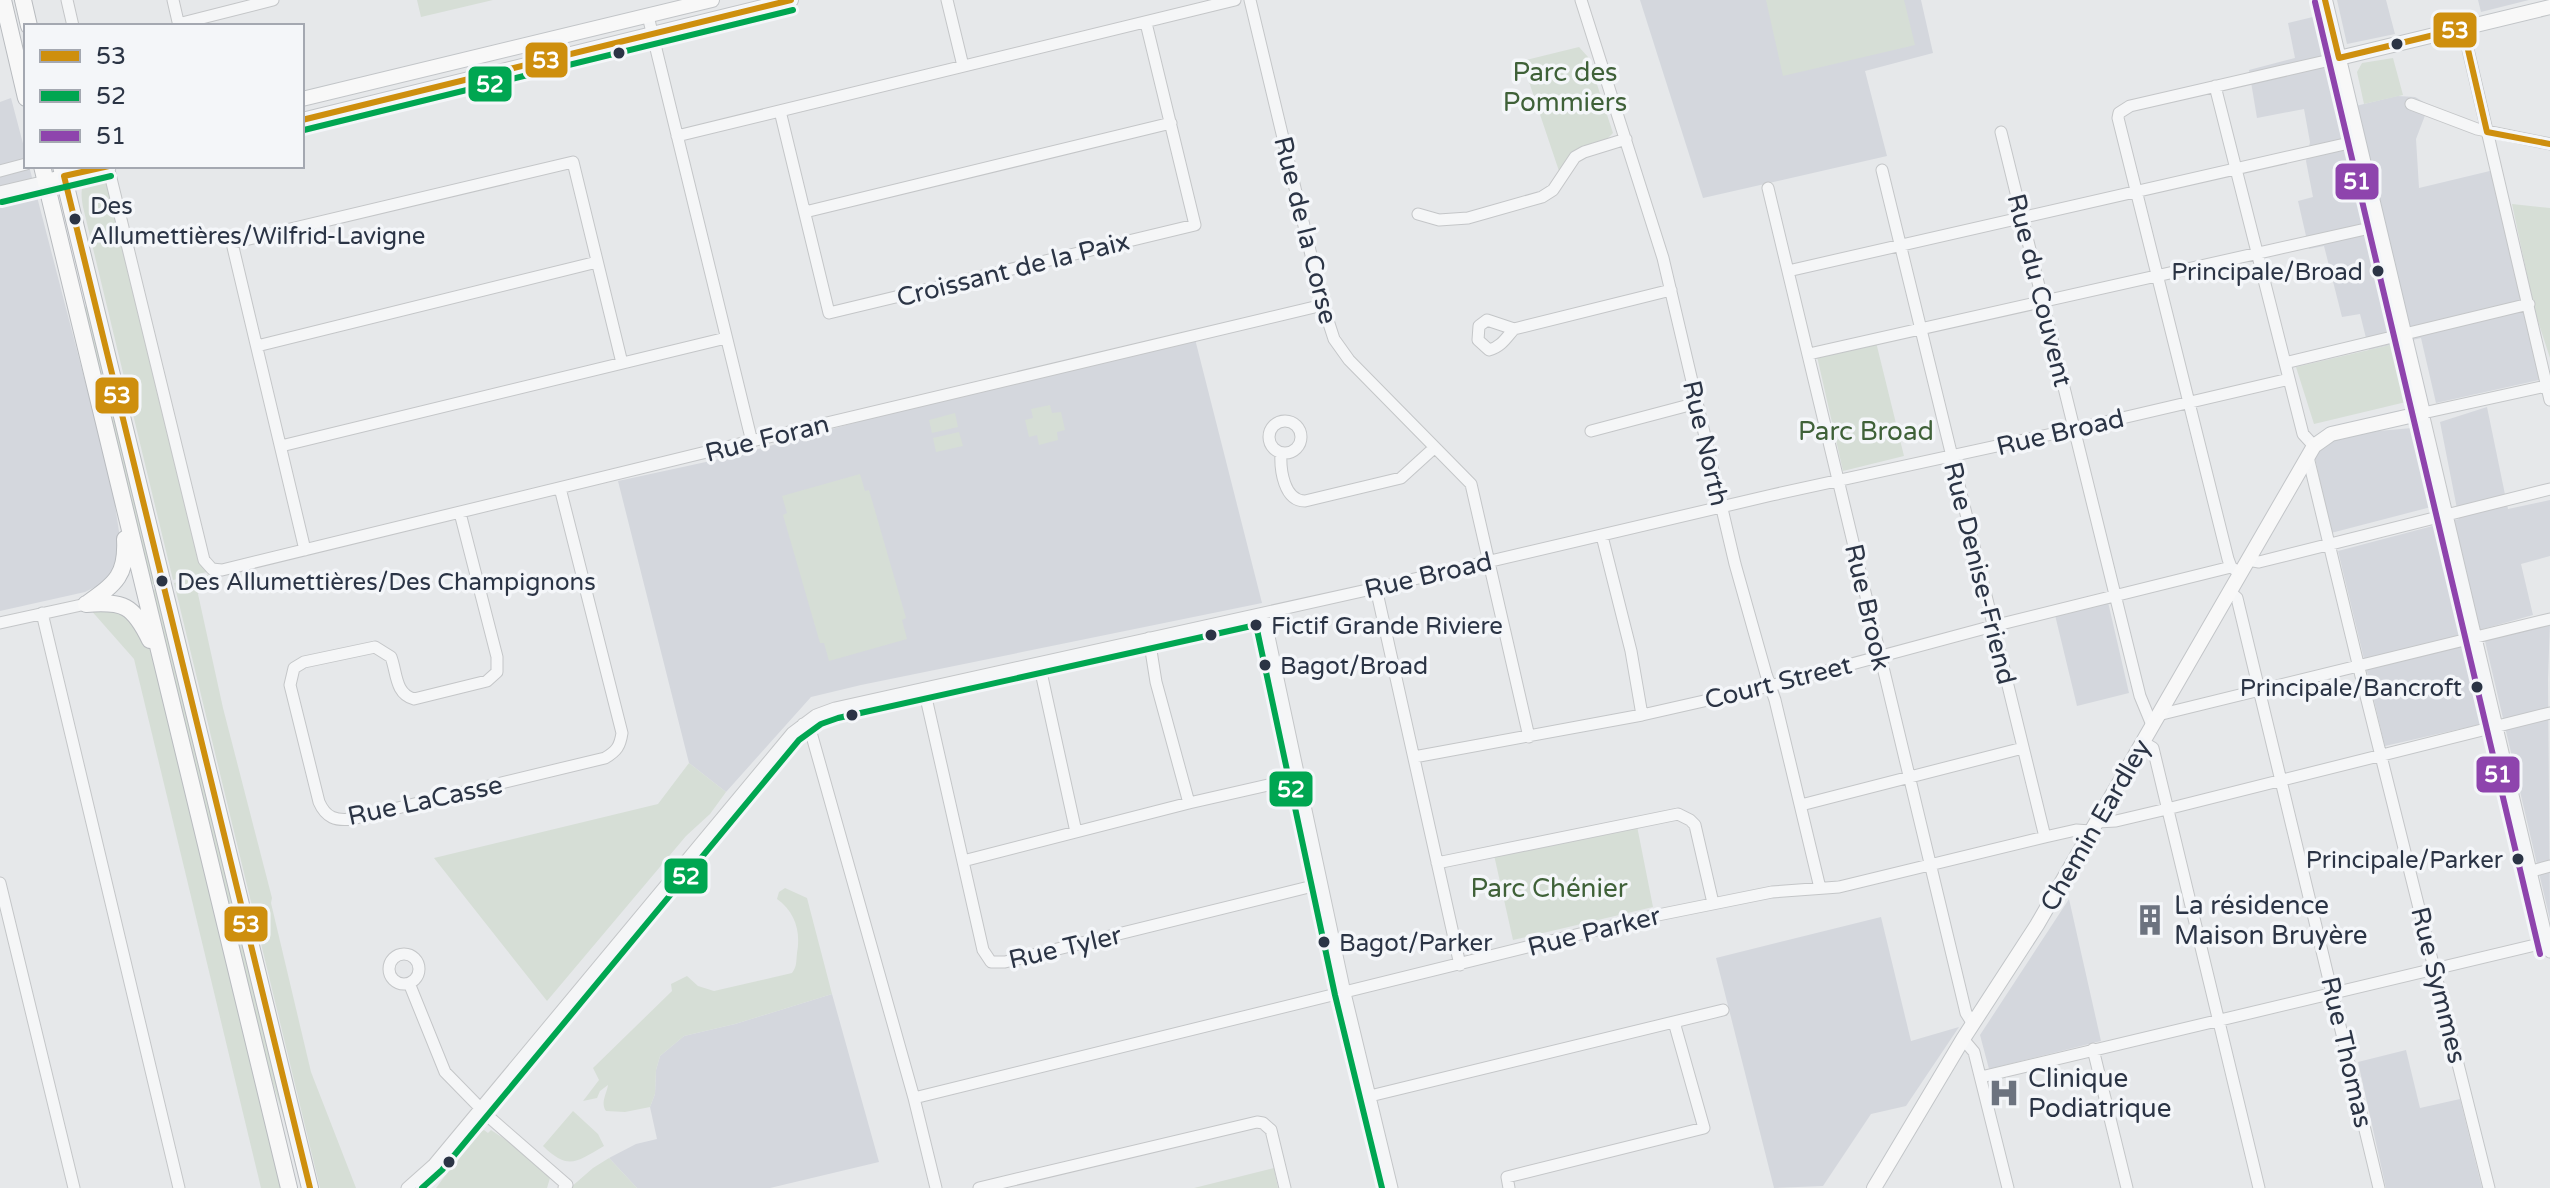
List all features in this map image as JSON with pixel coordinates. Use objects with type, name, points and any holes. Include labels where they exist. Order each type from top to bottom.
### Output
[{"type":"highway","points":[[3,0],[24,89]]},
{"type":"highway","points":[[23,0],[29,24]]},
{"type":"highway","points":[[63,171],[310,1188]]},
{"type":"highway","points":[[44,174],[289,1188]]},
{"type":"highway","points":[[86,604],[115,582],[123,570],[126,556],[123,500]]},
{"type":"highway","points":[[86,604],[123,604],[134,613],[150,639],[168,686]]},
{"type":"main road","points":[[304,99],[712,0]]},
{"type":"main road","points":[[304,120],[787,0]]},
{"type":"main road","points":[[2311,451],[2331,434],[2423,413],[2325,0]]},
{"type":"main road","points":[[2339,58],[2550,7]]},
{"type":"main road","points":[[44,174],[90,168]]},
{"type":"main road","name":"Chemin Eardley","points":[[1878,1186],[1963,1039],[2037,925],[2230,592],[2240,567],[2311,451]]},
{"type":"street","points":[[67,0],[73,24]]},
{"type":"street","points":[[173,0],[178,24]]},
{"type":"street","points":[[182,24],[273,0]]},
{"type":"street","points":[[947,0],[963,66]]},
{"type":"street","points":[[677,136],[1235,0]]},
{"type":"street","name":"Rue de la Corse","points":[[1250,0],[1323,305],[1339,349],[1471,484],[1529,737]]},
{"type":"street","name":"Rue North","points":[[1581,0],[1671,290],[1735,564],[1770,686],[1820,888]]},
{"type":"street","points":[[648,16],[752,442]]},
{"type":"street","name":"Croissant de la Paix","points":[[780,111],[829,313],[1165,233],[1195,225],[1146,23]]},
{"type":"street","points":[[2463,28],[2550,400]]},
{"type":"street","points":[[2240,567],[2189,402],[2119,126],[2119,113],[2130,106],[2339,58]]},
{"type":"street","name":"Rue Symmes","points":[[2215,86],[2303,434],[2311,451],[2329,545],[2358,666],[2489,1188]]},
{"type":"street","points":[[2411,104],[2487,132],[2550,144]]},
{"type":"street","points":[[805,212],[1171,123]]},
{"type":"street","name":"Rue du Couvent","points":[[2001,132],[2140,696],[2155,720]]},
{"type":"street","points":[[1418,214],[1439,220],[1468,218],[1542,197],[1553,190],[1575,157],[1626,139]]},
{"type":"street","points":[[1788,271],[2358,141]]},
{"type":"street","points":[[305,550],[232,243],[573,162],[622,363]]},
{"type":"street","points":[[0,171],[24,165]]},
{"type":"street","name":"Rue Foran","points":[[108,168],[204,560],[212,569],[222,570],[1323,305]]},
{"type":"street","name":"Rue Denise-Friend","points":[[1882,170],[2045,837]]},
{"type":"street","points":[[0,192],[44,174]]},
{"type":"street","name":"Rue Brook","points":[[1768,188],[1966,1013],[1973,1024]]},
{"type":"street","points":[[1809,354],[2379,226]]},
{"type":"street","points":[[257,346],[597,262]]},
{"type":"street","points":[[1514,329],[1671,290]]},
{"type":"street","points":[[2285,363],[2529,304]]},
{"type":"street","points":[[281,446],[726,338]]},
{"type":"street","name":"Rue Broad","points":[[407,1188],[434,1164],[803,724],[816,715],[835,708],[2289,379]]},
{"type":"street","points":[[1981,1077],[2436,969],[2549,947],[2423,413],[2546,386]]},
{"type":"street","points":[[1591,431],[1697,403]]},
{"type":"street","points":[[1281,453],[1289,492],[1295,501],[1300,501],[1401,478],[1434,448]]},
{"type":"street","name":"Rue LaCasse","points":[[460,513],[497,657],[497,672],[487,681],[414,699],[407,697],[399,686],[391,657],[375,647],[304,662],[294,668],[290,685],[319,802],[331,818],[352,819],[605,758],[620,745],[622,733],[560,488]]},
{"type":"street","name":"Court Street","points":[[1414,757],[1642,715],[1770,686],[1993,626],[2550,489]]},
{"type":"street","points":[[1602,536],[1631,651],[1642,715]]},
{"type":"street","points":[[1376,588],[1460,965]]},
{"type":"street","name":"Rue Thomas","points":[[2230,592],[2237,598],[2379,1188]]},
{"type":"street","points":[[0,623],[86,604]]},
{"type":"street","points":[[42,613],[179,1188]]},
{"type":"street","points":[[1264,613],[1345,993],[1392,1188]]},
{"type":"street","points":[[2155,720],[2550,619]]},
{"type":"street","points":[[1149,638],[1156,682],[1189,803]]},
{"type":"street","points":[[1039,663],[1076,832]]},
{"type":"street","name":"Rue Tyler","points":[[924,689],[983,950],[991,962],[998,963],[1321,884]]},
{"type":"street","name":"Rue Parker","points":[[914,1098],[1713,903],[1772,892],[1839,887],[1931,866],[2550,713]]},
{"type":"street","points":[[803,724],[810,729],[914,1098],[936,1188]]},
{"type":"street","points":[[2143,742],[2153,748],[2259,1188]]},
{"type":"street","points":[[1801,805],[2023,748]]},
{"type":"street","points":[[963,861],[1299,778]]},
{"type":"street","points":[[1437,863],[1678,814],[1695,825],[1713,903]]},
{"type":"street","points":[[2532,871],[2550,866]]},
{"type":"street","points":[[0,883],[74,1188]]},
{"type":"street","points":[[409,983],[445,1072],[566,1187]]},
{"type":"street","points":[[1370,1096],[1723,1010]]},
{"type":"street","points":[[1509,1188],[1507,1177],[1704,1128],[1674,1022]]},
{"type":"street","points":[[1963,1039],[1974,1052],[2008,1188]]},
{"type":"street","points":[[2093,1049],[2127,1188]]},
{"type":"street","points":[[979,1188],[1257,1122],[1271,1130],[1285,1188]]},
{"type":"street","name":"Rue Broad","points":[[422,1188],[434,1164]]},
{"type":"shaded area","points":[[1640,0],[1921,0],[1933,53],[1865,71],[1887,156],[1703,198]]},
{"type":"shaded area","points":[[2337,0],[2386,0],[2395,34],[2347,44]]},
{"type":"shaded area","points":[[2478,0],[2529,0],[2481,12]]},
{"type":"shaded area","points":[[2317,16],[2339,110],[2397,96],[2415,97],[2429,105],[2416,139],[2419,188],[2494,170],[2539,380],[2436,403],[2421,338],[2369,350],[2360,314],[2342,317],[2324,246],[2309,249],[2298,201],[2313,197],[2306,161],[2310,142],[2304,109],[2257,118],[2249,70],[2295,58],[2288,23]]},
{"type":"shaded area","points":[[11,98],[24,147],[24,168],[30,168],[112,485],[120,538],[117,569],[99,585],[85,592],[0,611],[0,102]]},
{"type":"shaded area","points":[[1195,339],[1262,603],[811,697],[726,792],[689,763],[618,481],[729,457],[898,411]]},
{"type":"shaded area","points":[[2487,407],[2508,509],[2550,500],[2550,556],[2521,564],[2533,615],[2465,634],[2486,723],[2385,746],[2338,551],[2459,519],[2440,422]]},
{"type":"shaded area","points":[[2412,428],[2431,507],[2331,533],[2315,458],[2320,448],[2334,435]]},
{"type":"shaded area","points":[[2108,602],[2129,693],[2077,706],[2055,615]]},
{"type":"shaded area","points":[[2550,622],[2548,679],[2550,920],[2485,641]]},
{"type":"shaded area","points":[[2069,899],[2101,1041],[1989,1069],[1980,1035]]},
{"type":"shaded area","points":[[1881,917],[1911,1041],[1959,1027],[1906,1106],[1871,1114],[1823,1186],[1774,1188],[1716,958]]},
{"type":"shaded area","points":[[832,994],[879,1162],[770,1188],[637,1188],[609,1158],[636,1144],[657,1139],[650,1107],[655,1094],[656,1070],[660,1056],[684,1036]]},
{"type":"shaded area","points":[[2406,1050],[2420,1108],[2460,1099],[2482,1188],[2386,1188],[2358,1062]]},
{"type":"green space","points":[[417,0],[493,0],[421,17]]},
{"type":"green space","points":[[1766,0],[1904,0],[1915,45],[1783,76]]},
{"type":"green space","name":"Parc des Pommiers","points":[[1579,47],[1588,57],[1613,133],[1606,140],[1573,152],[1559,171],[1522,61]]},
{"type":"green space","points":[[2393,58],[2403,95],[2364,104],[2357,72],[2362,63]]},
{"type":"green space","points":[[103,174],[108,178],[202,566],[207,572],[173,580],[83,207],[85,181],[88,177]]},
{"type":"green space","points":[[2512,204],[2550,208],[2550,358],[2535,312]]},
{"type":"green space","points":[[88,306],[159,583],[151,585],[84,307]]},
{"type":"green space","name":"Parc Broad","points":[[1875,338],[1904,456],[1843,471],[1816,352]]},
{"type":"green space","points":[[2394,344],[2406,402],[2314,424],[2296,367]]},
{"type":"green space","points":[[1050,405],[1052,413],[1061,412],[1065,430],[1057,432],[1058,440],[1039,445],[1037,435],[1029,437],[1025,420],[1033,418],[1031,409]]},
{"type":"green space","points":[[955,413],[958,427],[932,433],[929,420]]},
{"type":"green space","points":[[959,432],[963,446],[936,452],[933,438]]},
{"type":"green space","points":[[860,474],[865,491],[869,490],[906,618],[902,620],[907,639],[829,661],[824,643],[820,643],[783,515],[787,513],[782,496]]},
{"type":"green space","points":[[211,574],[198,594],[223,708],[272,898],[311,1072],[356,1188],[320,1188],[174,583]]},
{"type":"green space","points":[[160,588],[288,1117],[284,1118],[262,1050],[152,590]]},
{"type":"green space","points":[[89,608],[134,614],[153,652],[283,1188],[261,1188],[134,659]]},
{"type":"green space","points":[[689,763],[726,792],[547,1001],[434,858],[658,804]]},
{"type":"green space","name":"Parc Chénier","points":[[1637,826],[1653,907],[1513,940],[1494,855]]},
{"type":"green space","points":[[785,888],[807,898],[832,994],[684,1036],[660,1056],[655,1094],[650,1107],[625,1112],[606,1111],[604,1101],[608,1085],[597,1098],[583,1101],[599,1080],[593,1068],[672,991],[671,984],[687,976],[698,986],[714,991],[792,973],[796,964],[798,937],[792,916],[777,899],[779,892]]},
{"type":"green space","points":[[573,1111],[598,1134],[604,1146],[579,1160],[566,1161],[543,1146]]},
{"type":"green space","points":[[484,1130],[488,1133],[491,1130],[544,1165],[550,1178],[547,1188],[436,1188],[476,1134]]},
{"type":"green space","points":[[609,1158],[637,1188],[570,1188],[593,1168]]},
{"type":"green space","points":[[1274,1168],[1278,1188],[1194,1188]]},
{"type":"transit line","name":"53","points":[[304,120],[791,0]]},
{"type":"transit line","name":"53","points":[[2325,0],[2339,58],[2463,28],[2487,132],[2550,144]]},
{"type":"transit line","name":"51","points":[[2315,2],[2540,954]]},
{"type":"transit line","name":"52","points":[[304,130],[793,10]]},
{"type":"transit line","name":"53","points":[[100,168],[64,176],[310,1188]]},
{"type":"transit line","name":"52","points":[[2,202],[111,176]]},
{"type":"transit line","name":"52","points":[[422,1188],[442,1170],[799,740],[821,724],[1256,625],[1335,995],[1382,1188]]},
{"type":"place","name":"Des Allumettières/Wilfrid-Lavigne","points":[[75,219]]},
{"type":"place","name":"Principale/Broad","points":[[2378,271]]},
{"type":"place","name":"Des Allumettières/Des Champignons","points":[[162,581]]},
{"type":"place","name":"Fictif Grande Riviere","points":[[1256,625]]},
{"type":"place","name":"Bagot/Broad","points":[[1265,665]]},
{"type":"place","name":"Principale/Bancroft","points":[[2477,687]]},
{"type":"place","name":"Principale/Parker","points":[[2518,859]]},
{"type":"place","name":"La résidence Maison Bruyère","points":[[2150,920]]},
{"type":"place","name":"Bagot/Parker","points":[[1324,942]]},
{"type":"place","name":"Clinique Podiatrique","points":[[2004,1093]]}]
